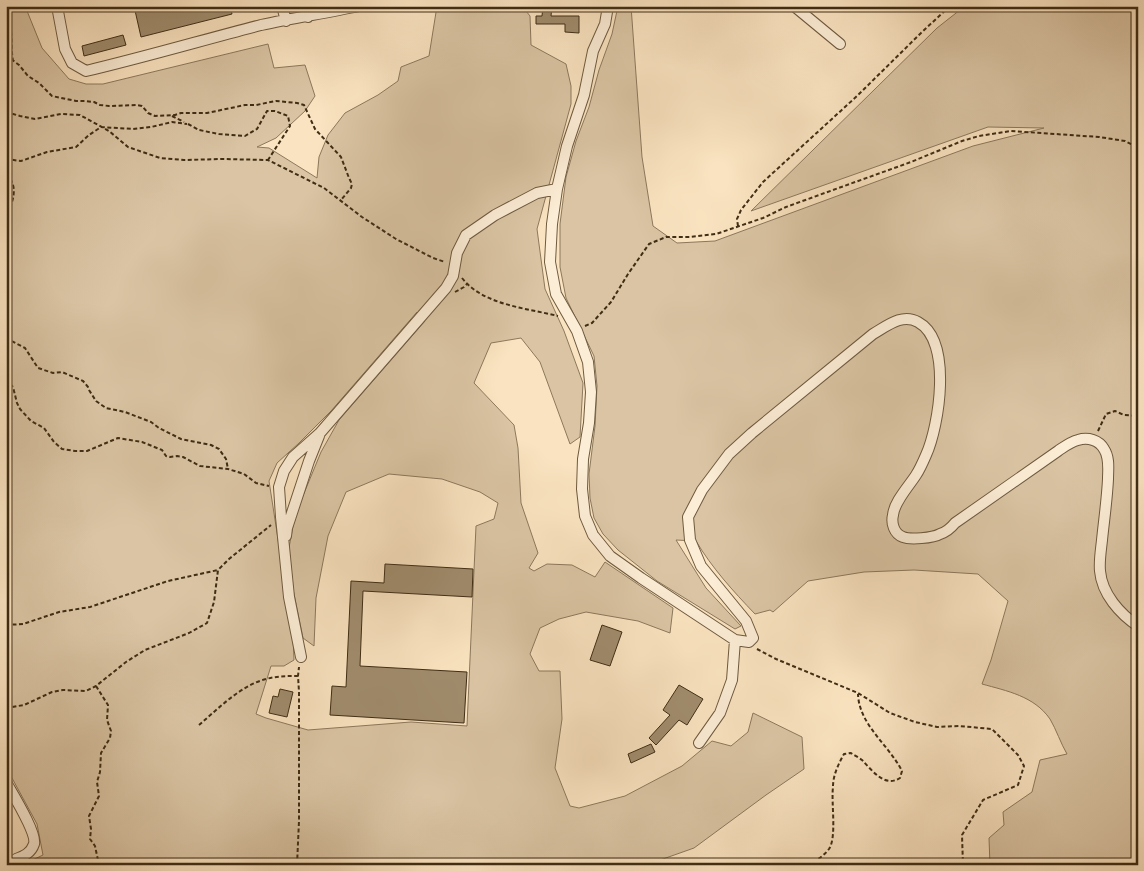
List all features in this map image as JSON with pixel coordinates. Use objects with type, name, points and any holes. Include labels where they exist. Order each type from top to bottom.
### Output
[{"type":"street","points":[[57,6],[65,49],[72,63],[86,71],[199,41],[286,21],[307,11],[359,6]]},
{"type":"street","points":[[282,6],[286,21]]},
{"type":"street","points":[[608,6],[605,24],[593,51],[584,95],[567,146],[557,189],[552,224],[550,262],[556,294],[577,330],[588,362],[591,392],[589,423],[583,459],[582,489],[585,516],[592,535],[610,556],[640,578],[735,640],[750,642],[752,638],[746,621],[700,566],[690,540],[688,517],[702,490],[729,454],[752,433],[873,334],[900,319],[910,319],[920,323],[929,331],[939,357],[939,412],[927,453],[921,466],[892,513],[892,525],[897,533],[903,537],[930,538],[946,532],[956,523],[1072,442],[1079,439],[1093,440],[1104,449],[1108,465],[1107,502],[1100,560],[1102,580],[1112,601],[1128,620],[1138,626]]},
{"type":"street","points":[[794,6],[840,44]]},
{"type":"street","points":[[301,657],[290,597],[281,517],[279,487],[284,471],[293,457],[320,433],[446,288],[453,276],[457,253],[466,236],[495,215],[537,193],[557,189]]},
{"type":"street","points":[[285,550],[287,528],[320,433]]},
{"type":"street","points":[[699,742],[720,713],[732,680],[735,640]]},
{"type":"street","points":[[6,782],[34,838],[34,845],[28,854],[16,859]]},
{"type":"path","points":[[738,226],[737,219],[741,210],[763,182],[858,96],[950,6]]},
{"type":"path","points":[[6,13],[11,27],[13,61]]},
{"type":"path","points":[[6,55],[52,96],[108,106],[142,106],[148,113],[155,116],[207,113],[244,104],[256,105],[276,101],[304,105],[315,129],[341,156],[348,178],[352,184],[351,188],[340,200]]},
{"type":"path","points":[[170,115],[199,130],[245,136],[257,129],[267,111],[275,111],[288,116],[290,126],[268,160]]},
{"type":"path","points":[[6,112],[35,118],[61,114],[80,115],[102,127],[128,147],[160,158],[184,160],[268,160],[324,188],[362,217],[396,239],[433,258],[455,265],[463,279],[472,289],[488,298],[559,316],[567,314]]},
{"type":"path","points":[[6,159],[21,160],[47,152],[76,147],[89,135],[102,127],[151,127],[172,122],[187,124]]},
{"type":"path","points":[[577,330],[592,323],[611,302],[648,244],[666,237],[716,234],[979,136],[1011,131],[1099,137],[1125,142],[1138,148]]},
{"type":"path","points":[[6,174],[11,178],[14,192],[6,218]]},
{"type":"path","points":[[6,338],[25,348],[38,368],[52,373],[62,372],[83,381],[96,401],[106,408],[125,412],[151,422],[181,439],[211,445],[219,449],[226,459],[228,469]]},
{"type":"path","points":[[6,379],[13,387],[20,409],[31,421],[44,428],[54,442],[62,448],[87,451],[118,438],[142,442],[162,450],[166,456],[183,457],[200,466],[228,469],[244,474],[256,483],[279,487]]},
{"type":"path","points":[[1093,440],[1106,414],[1115,411],[1124,415],[1138,416]]},
{"type":"path","points":[[6,625],[23,624],[59,612],[90,607],[168,581],[218,570],[281,517]]},
{"type":"path","points":[[6,708],[24,705],[52,692],[63,690],[86,691],[96,686],[126,662],[145,650],[190,633],[207,623],[214,602],[218,570]]},
{"type":"path","points":[[750,642],[757,650],[858,693],[890,713],[915,722],[937,727],[959,726],[992,729],[1018,756],[1024,766],[1018,785],[983,800],[962,835],[963,865]]},
{"type":"path","points":[[297,865],[299,821],[298,676],[301,657]]},
{"type":"path","points":[[199,725],[242,690],[264,680],[280,676],[298,676]]},
{"type":"path","points":[[96,686],[108,705],[107,720],[111,731],[110,738],[101,753],[98,782],[99,796],[89,816],[90,839],[95,846],[99,865]]},
{"type":"path","points":[[807,865],[823,856],[830,847],[832,833],[832,787],[838,764],[844,754],[851,753],[883,780],[895,781],[900,778],[902,771],[897,762],[864,718],[858,703],[858,693]]},
{"type":"shaded area","points":[[6,6],[25,6],[42,48],[69,79],[86,84],[103,84],[268,44],[274,68],[305,65],[315,96],[305,111],[276,138],[257,147],[269,148],[317,178],[319,157],[328,135],[345,113],[378,95],[398,81],[401,67],[429,56],[437,6],[444,6],[448,9],[466,6],[522,6],[530,16],[531,45],[566,64],[571,86],[571,104],[537,229],[545,289],[564,331],[583,383],[580,437],[570,444],[540,362],[521,338],[491,343],[474,383],[514,425],[518,448],[521,503],[538,553],[529,568],[534,571],[547,564],[572,565],[595,577],[605,562],[673,608],[670,633],[638,621],[586,612],[559,619],[540,628],[530,654],[539,671],[560,671],[562,719],[555,768],[570,806],[579,808],[625,796],[682,766],[712,741],[731,746],[748,732],[753,713],[802,737],[804,769],[694,848],[646,865],[22,865],[43,855],[37,824],[6,767]],"holes":[[[417,312],[425,321],[339,420],[321,452],[300,503],[293,526],[289,548],[293,589],[303,638],[314,646],[316,598],[328,536],[346,492],[389,474],[442,479],[480,492],[498,503],[494,519],[476,526],[467,726],[411,722],[308,730],[256,714],[271,666],[284,666],[294,660],[293,636],[269,481],[277,463],[331,411]]]},
{"type":"shaded area","points":[[618,6],[631,6],[642,157],[653,226],[677,243],[715,241],[973,146],[1044,128],[988,127],[751,211],[937,28],[965,6],[1138,6],[1138,865],[990,865],[989,838],[1004,825],[1003,812],[1032,792],[1040,760],[1067,754],[1050,719],[1044,711],[1019,696],[982,684],[1008,601],[978,574],[914,570],[864,572],[808,581],[773,612],[770,610],[755,614],[723,579],[696,541],[676,540],[706,588],[741,626],[735,629],[657,581],[618,550],[603,534],[594,518],[590,498],[589,474],[595,426],[597,386],[594,356],[566,298],[560,267],[560,224],[566,177],[576,141],[612,34]]},
{"type":"building","points":[[134,6],[230,6],[232,14],[141,37]]},
{"type":"building","points":[[543,6],[552,6],[551,16],[579,16],[579,33],[565,32],[565,24],[536,24],[536,16],[542,16]]},
{"type":"building","points":[[123,35],[126,45],[84,56],[82,46]]},
{"type":"building","points":[[385,564],[473,569],[472,597],[363,591],[360,666],[467,672],[464,723],[330,715],[332,686],[346,687],[351,581],[384,583]]},
{"type":"building","points":[[602,625],[622,632],[610,666],[590,660]]},
{"type":"building","points":[[679,685],[703,699],[687,725],[679,720],[656,745],[649,738],[670,715],[663,710]]},
{"type":"building","points":[[280,689],[293,692],[287,717],[269,713],[273,696],[278,697]]},
{"type":"building","points":[[651,744],[655,752],[631,763],[628,754]]}]
